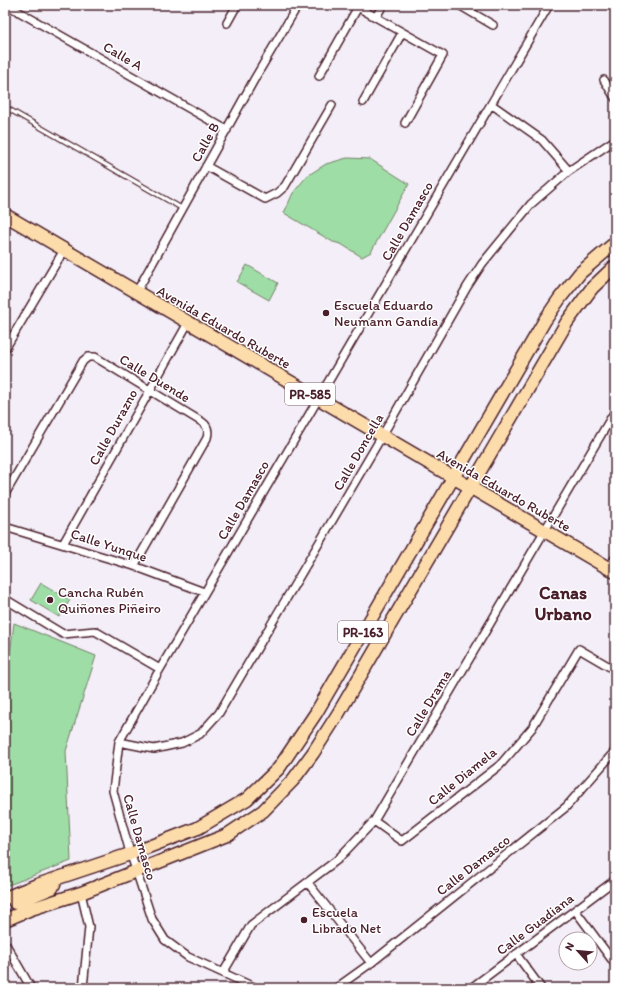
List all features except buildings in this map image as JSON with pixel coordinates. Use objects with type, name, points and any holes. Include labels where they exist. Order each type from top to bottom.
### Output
[{"type":"main road","name":"Avenida Eduardo Ruberte","points":[[5,215],[188,324],[545,531],[613,566]]},
{"type":"main road","name":"PR-163","points":[[5,898],[57,878],[130,854],[198,828],[247,799],[279,768],[316,714],[545,320],[560,298],[580,274],[615,243]]},
{"type":"main road","name":"PR-163","points":[[5,920],[31,909],[81,893],[227,835],[263,811],[293,780],[313,753],[338,714],[567,322],[592,288],[615,266]]},
{"type":"main road","points":[[5,906],[52,888],[57,878]]},
{"type":"street","name":"Calle A","points":[[7,5],[227,130]]},
{"type":"street","points":[[227,23],[237,5]]},
{"type":"street","name":"Calle B","points":[[136,293],[206,166],[298,5]]},
{"type":"street","points":[[376,17],[382,5]]},
{"type":"street","points":[[459,5],[493,25]]},
{"type":"street","name":"Calle Damasco","points":[[256,988],[188,957],[165,940],[152,919],[130,854],[113,791],[119,742],[204,592],[549,5]]},
{"type":"street","points":[[319,76],[356,6],[443,55],[405,123]]},
{"type":"street","points":[[363,102],[402,33]]},
{"type":"street","points":[[604,80],[615,98]]},
{"type":"street","points":[[491,104],[542,140],[569,171]]},
{"type":"street","points":[[206,166],[265,198],[271,196],[285,186],[332,105]]},
{"type":"street","name":"Calle Doncella","points":[[119,742],[154,749],[182,743],[200,734],[219,714],[382,436],[467,287],[482,264],[531,204],[569,171],[615,140]]},
{"type":"street","points":[[5,349],[64,250]]},
{"type":"street","name":"Calle Durazno","points":[[62,544],[188,324]]},
{"type":"street","name":"Calle Duende","points":[[5,494],[83,360],[85,358],[95,357],[202,422],[207,427],[208,434],[134,566]]},
{"type":"street","name":"Calle Drama","points":[[223,973],[251,925],[337,860],[374,821],[615,412]]},
{"type":"street","name":"Calle Yunque","points":[[5,527],[134,566],[204,592]]},
{"type":"street","points":[[5,599],[64,634],[95,631],[160,669]]},
{"type":"street","name":"Calle Diamela","points":[[374,821],[402,841],[500,765],[532,728],[579,649],[615,670]]},
{"type":"street","name":"Calle Damasco","points":[[336,988],[371,963],[566,807],[615,751]]},
{"type":"street","name":"Calle Guadiana","points":[[471,988],[615,880]]},
{"type":"street","points":[[308,883],[371,963]]},
{"type":"street","points":[[81,893],[89,927],[83,988]]},
{"type":"street","points":[[575,910],[615,964]]},
{"type":"street","points":[[5,943],[31,988]]},
{"type":"street","points":[[516,954],[541,988]]},
{"type":"lane","points":[[5,107],[183,209]]},
{"type":"green space","points":[[347,158],[370,159],[409,184],[371,252],[362,257],[284,213],[293,193],[307,176],[326,164]]},
{"type":"green space","points":[[247,265],[278,283],[269,300],[237,282]]},
{"type":"green space","name":"Cancha Rubén Quiñones Piñeiro","points":[[41,583],[70,600],[59,617],[31,600]]},
{"type":"green space","points":[[14,623],[96,656],[66,751],[71,861],[5,886],[5,693]]},
{"type":"place","name":"Escuela Eduardo Neumann Gandía","points":[[326,313]]},
{"type":"place","name":"Cancha Rubén Quiñones Piñeiro","points":[[50,600]]},
{"type":"place","name":"Escuela Librado Net","points":[[304,920]]},
{"type":"district","name":"Canas Urbano","points":[[563,603]]}]
